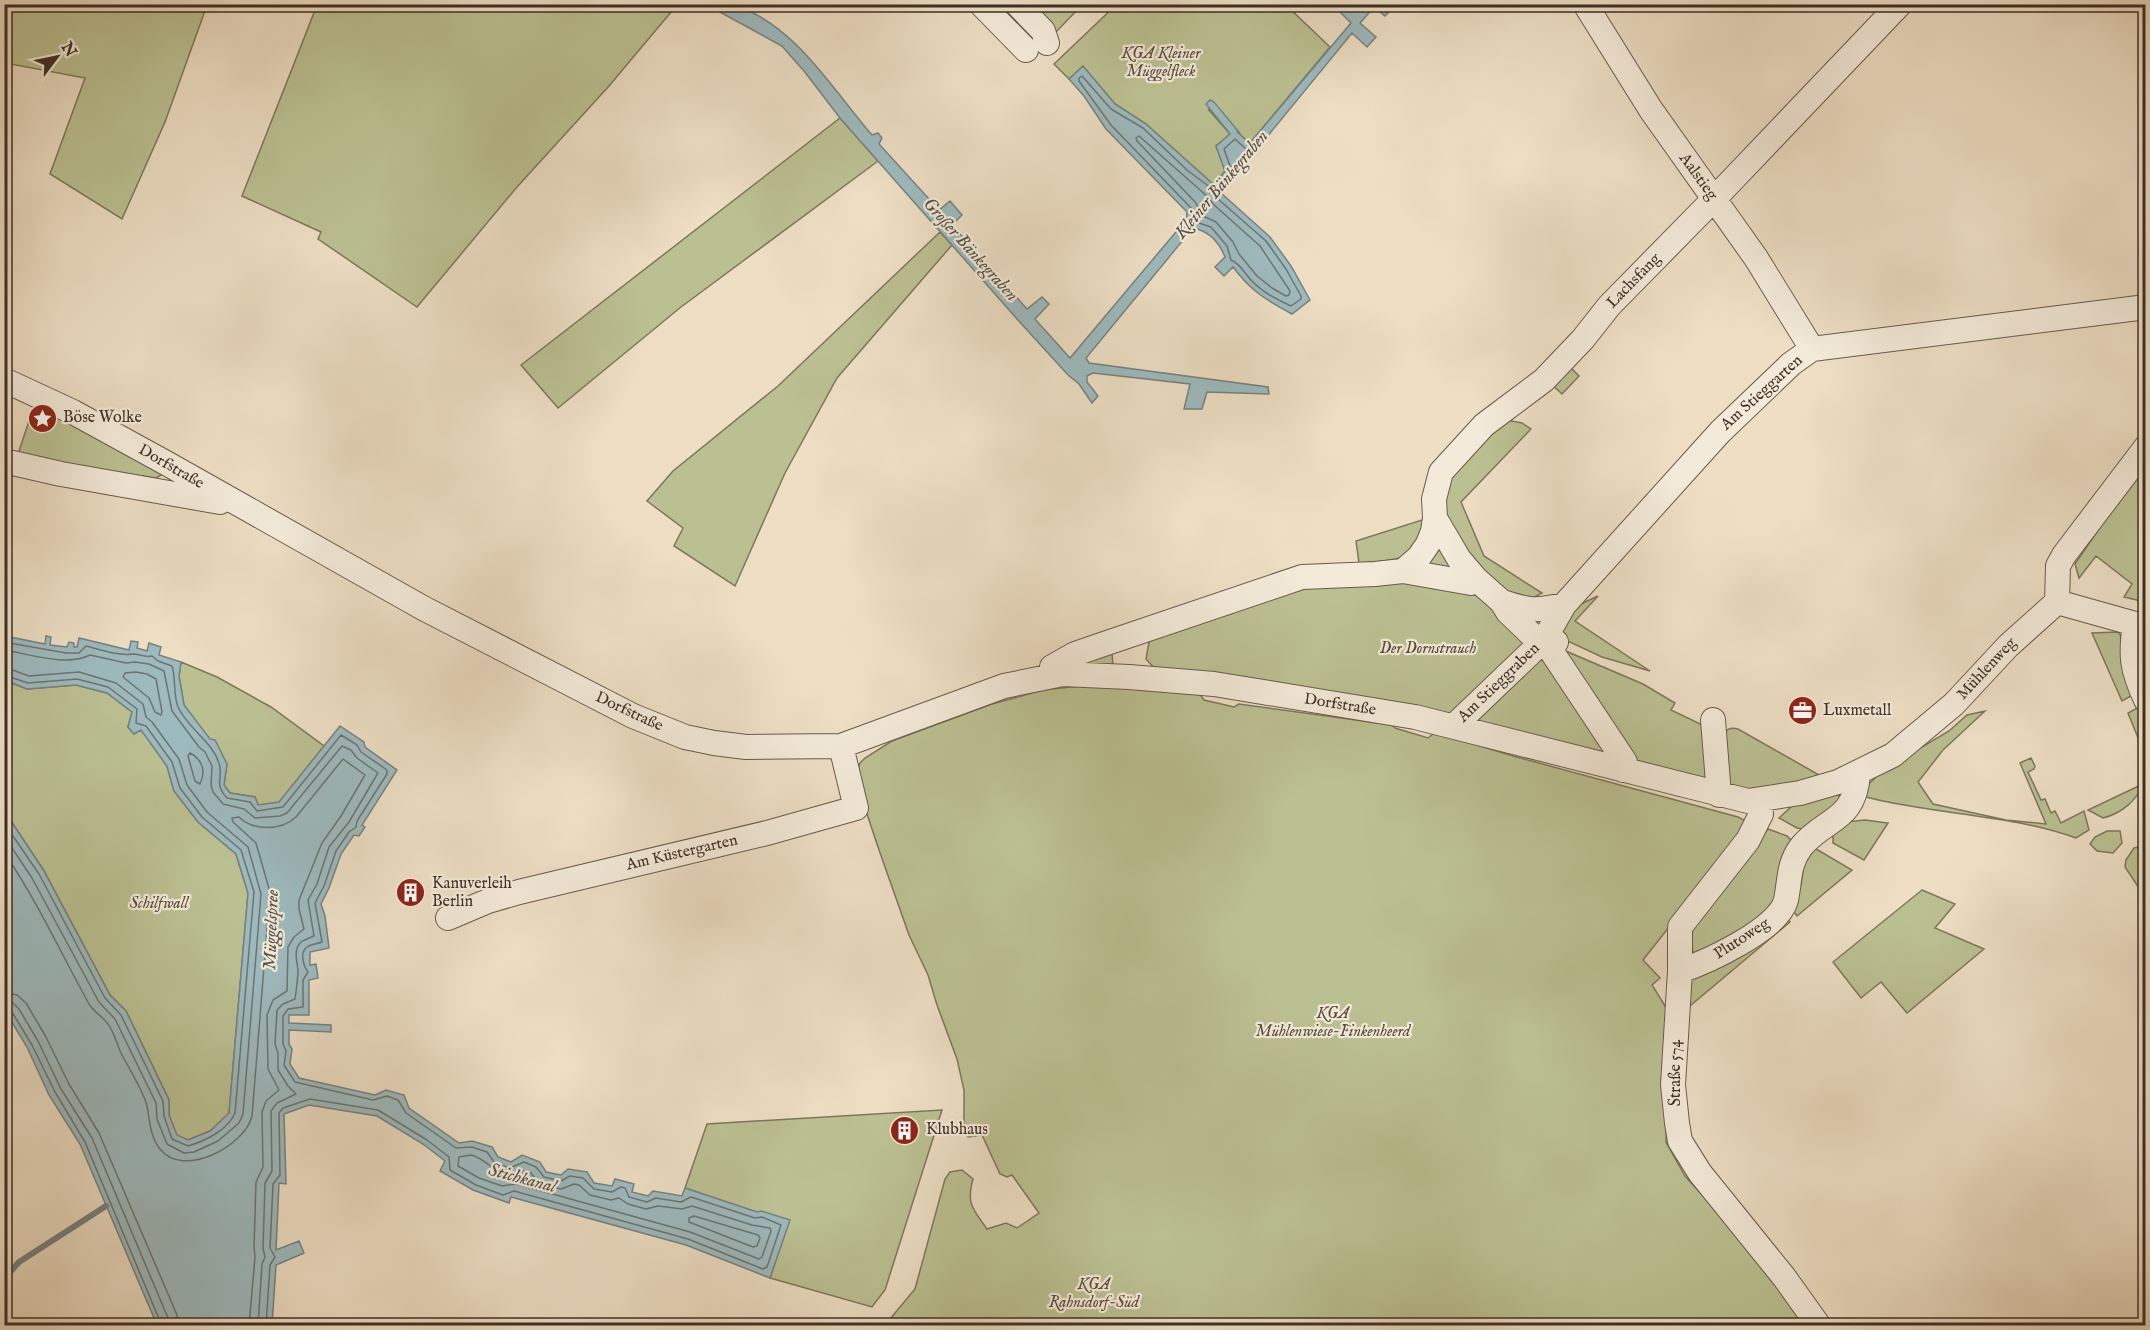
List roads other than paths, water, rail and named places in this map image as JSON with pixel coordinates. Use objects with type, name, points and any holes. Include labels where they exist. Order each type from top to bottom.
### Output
[{"type":"street","points":[[981,4],[1036,46],[1043,31],[1017,4]]},
{"type":"street","name":"Aalstieg","points":[[1585,4],[1651,110],[1714,200],[1730,218],[1812,349]]},
{"type":"street","name":"Lachsfang","points":[[1402,571],[1419,557],[1428,544],[1435,518],[1434,499],[1441,472],[1484,425],[1544,380],[1583,339],[1609,306],[1714,200],[1900,4]]},
{"type":"street","name":"Am Stieggarten","points":[[1555,627],[1720,432],[1782,373],[1812,349],[2145,308]]},
{"type":"street","name":"Dorfstraße","points":[[4,380],[73,412],[423,608],[633,716],[685,737],[746,747],[841,746],[1004,686],[1051,675],[1129,677],[1214,684],[1415,717],[1719,795],[1754,801]]},
{"type":"street","points":[[2145,447],[2064,555],[2058,566],[2057,602],[2140,625],[2131,648],[2132,664],[2145,700]]},
{"type":"street","name":"Dorfstraße","points":[[4,461],[61,474],[182,494],[241,507]]},
{"type":"street","points":[[1435,518],[1454,552],[1476,579],[1502,602],[1508,612],[1534,637],[1555,627]]},
{"type":"street","name":"Dorfstraße","points":[[1051,675],[1052,667],[1086,650],[1302,577],[1402,571],[1472,583],[1476,579]]},
{"type":"street","points":[[1502,602],[1521,608],[1539,610],[1555,627],[1625,762],[1623,770]]},
{"type":"street","name":"Mühlenweg","points":[[1754,801],[1800,793],[1838,782],[1893,755],[1954,704],[2008,646],[2057,602]]},
{"type":"street","name":"Am Stieggraben","points":[[1454,726],[1555,627]]},
{"type":"street","points":[[1713,720],[1719,795]]},
{"type":"street","name":"Am Küstergarten","points":[[448,918],[488,901],[519,892],[767,833],[856,808],[841,746]]},
{"type":"street","name":"Plutoweg","points":[[1680,971],[1702,963],[1737,944],[1770,922],[1780,912],[1785,902],[1788,874],[1795,856],[1810,837],[1834,821],[1849,806],[1857,787],[1857,774]]},
{"type":"street","name":"Straße 574","points":[[1754,801],[1761,814],[1748,840],[1680,927],[1680,971],[1673,1085],[1680,1141],[1700,1173],[1784,1277],[1819,1326]]},
{"type":"water","points":[[707,5],[735,5],[757,15],[795,43],[872,135],[878,133],[882,138],[879,144],[939,210],[950,201],[962,215],[952,225],[1027,309],[1042,297],[1049,304],[1035,319],[1070,358],[1186,220],[1187,212],[1106,129],[1084,96],[1069,79],[1083,66],[1115,104],[1146,124],[1214,185],[1225,171],[1216,146],[1230,134],[1206,104],[1210,100],[1237,132],[1250,143],[1351,23],[1335,7],[1337,5],[1396,5],[1385,16],[1374,7],[1360,23],[1376,37],[1367,47],[1352,33],[1221,193],[1270,237],[1291,266],[1310,300],[1292,314],[1260,294],[1233,267],[1224,276],[1215,267],[1225,257],[1220,247],[1209,235],[1193,228],[1086,358],[1089,363],[1268,387],[1269,394],[1207,392],[1202,409],[1184,409],[1190,384],[1093,373],[1087,376],[1087,382],[1098,396],[1092,403],[1079,384],[1017,319],[840,118],[782,46]]},
{"type":"water","points":[[5,636],[45,644],[46,636],[51,637],[50,645],[67,647],[69,642],[74,643],[74,647],[77,647],[79,638],[129,650],[131,641],[138,642],[137,648],[147,651],[149,643],[161,647],[159,655],[181,662],[179,676],[184,705],[210,739],[215,740],[227,764],[224,785],[230,793],[255,797],[258,805],[279,802],[340,726],[364,742],[365,747],[397,770],[362,825],[365,827],[359,836],[354,835],[341,854],[321,904],[329,948],[310,952],[310,965],[316,964],[318,978],[309,980],[309,1015],[289,1015],[289,1023],[331,1025],[331,1032],[289,1030],[289,1044],[292,1049],[290,1064],[299,1078],[375,1095],[386,1090],[404,1095],[409,1108],[459,1143],[472,1141],[492,1147],[498,1157],[511,1162],[522,1155],[540,1162],[546,1172],[561,1175],[568,1169],[587,1172],[594,1183],[612,1186],[615,1179],[634,1184],[632,1192],[648,1196],[653,1191],[682,1196],[685,1188],[757,1212],[761,1211],[790,1220],[770,1278],[686,1245],[511,1197],[509,1203],[473,1190],[440,1171],[445,1161],[423,1144],[377,1116],[309,1105],[284,1114],[286,1184],[279,1183],[276,1250],[299,1241],[304,1253],[276,1265],[272,1325],[157,1325],[80,1144],[49,1095],[27,1047],[5,1011],[5,812],[44,871],[110,995],[126,1011],[169,1100],[169,1115],[177,1135],[188,1140],[210,1131],[229,1113],[248,893],[236,854],[198,822],[174,791],[167,766],[141,730],[134,734],[128,727],[132,712],[107,693],[76,685],[27,689],[5,680]]},
{"type":"waterway","points":[[4,1279],[19,1262],[106,1206]]},
{"type":"place","name":"Böse Wolke","points":[[42,418]]},
{"type":"place","name":"Luxmetall","points":[[1802,711]]},
{"type":"place","name":"Kanuverleih Berlin","points":[[411,893]]},
{"type":"place","name":"Klubhaus","points":[[905,1130]]},
{"type":"park label","name":"KGA Kleiner Müggelfleck","points":[[1161,63]]},
{"type":"park label","name":"Der Dornstrauch","points":[[1428,649]]},
{"type":"park label","name":"Schilfwall","points":[[159,904]]},
{"type":"park label","name":"KGA Mühlenwiese-Finkenheerd","points":[[1333,1023]]},
{"type":"park label","name":"KGA Rahnsdorf-Süd","points":[[1094,1294]]},
{"type":"water label","name":"Kleiner Bänkegraben","points":[[1222,185]]},
{"type":"water label","name":"Großer Bänkegraben","points":[[970,250]]},
{"type":"water label","name":"Müggelspree","points":[[272,930]]},
{"type":"water label","name":"Stichkanal","points":[[522,1179]]}]
